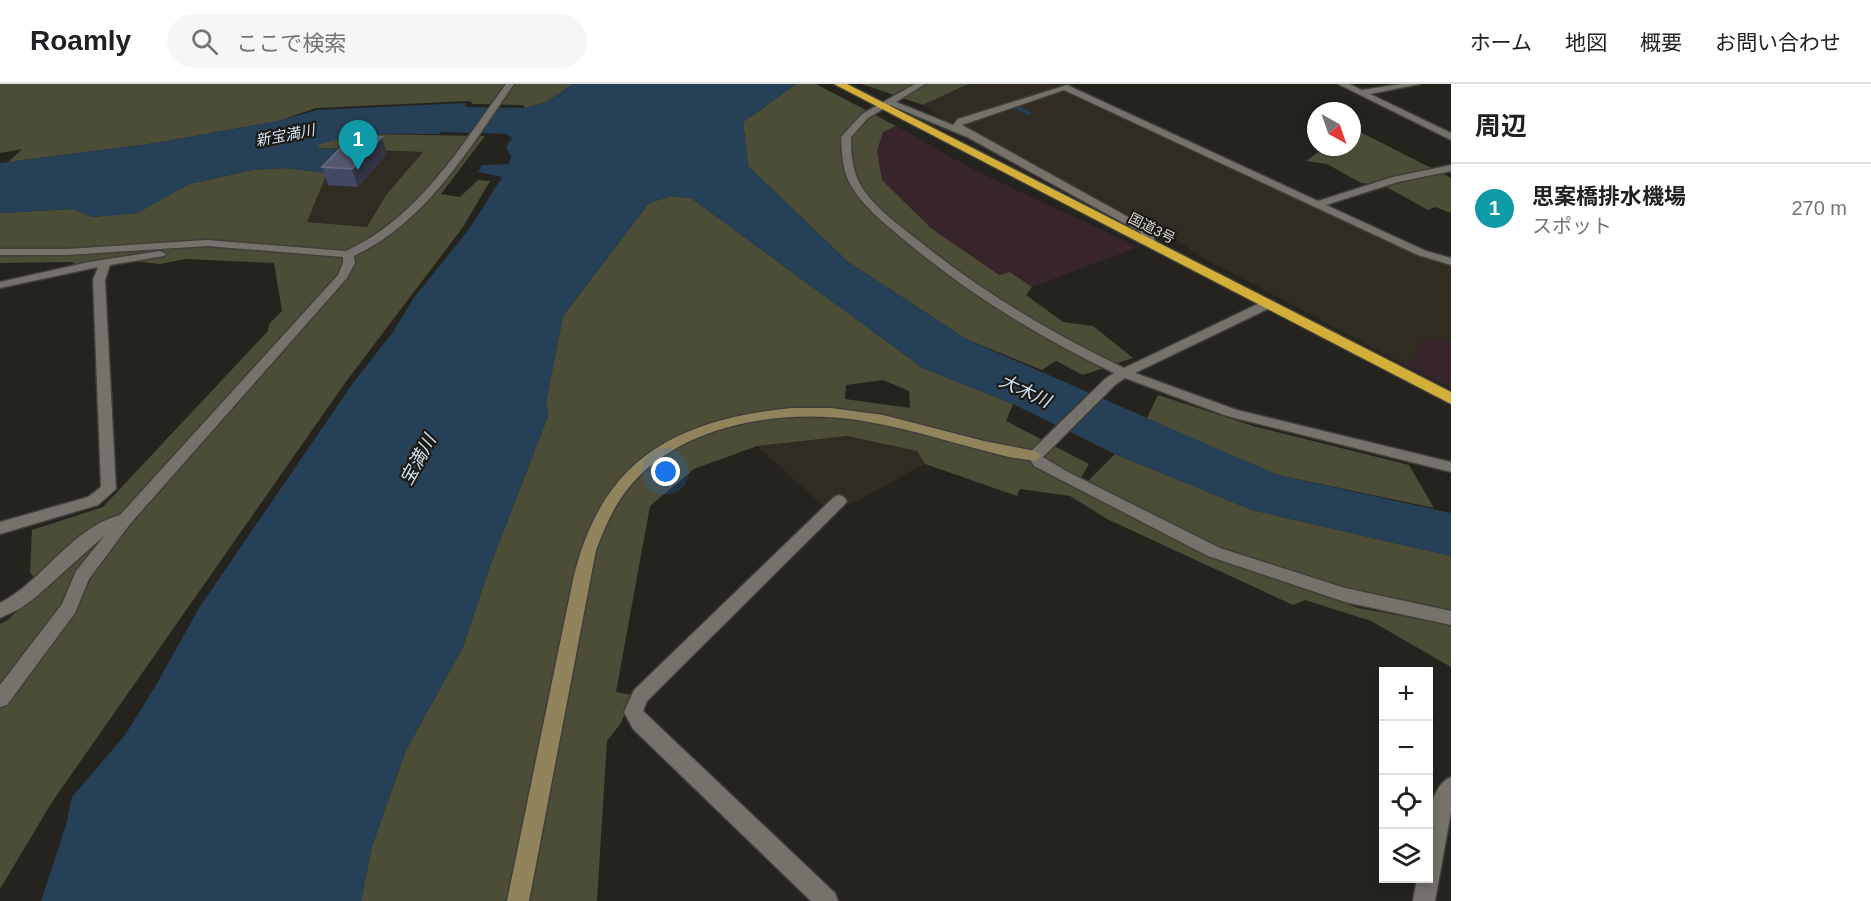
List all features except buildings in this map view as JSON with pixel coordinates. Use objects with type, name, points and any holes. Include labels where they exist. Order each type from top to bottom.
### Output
[{"type":"highway","name":"国道3号","points":[[839,84],[883,104],[1451,399]]},
{"type":"street","points":[[0,252],[67,252],[207,243],[348,254],[370,244],[434,190],[492,105],[510,84]]},
{"type":"street","points":[[921,84],[865,116],[846,137],[846,156],[849,170],[858,188],[873,206],[932,259],[1053,336],[1124,373],[1189,399],[1256,421],[1451,467]]},
{"type":"street","points":[[1342,84],[1451,136]]},
{"type":"street","points":[[1361,93],[1416,84]]},
{"type":"street","points":[[1152,244],[1144,230],[957,126],[971,118],[1064,87],[1422,253],[1451,262]]},
{"type":"street","points":[[883,104],[970,135]]},
{"type":"street","points":[[1318,204],[1396,179],[1451,168]]},
{"type":"street","points":[[0,285],[105,262],[188,250],[207,243]]},
{"type":"street","points":[[0,699],[69,608],[82,576],[125,520],[343,276],[349,263],[348,254]]},
{"type":"street","points":[[0,528],[93,501],[109,489],[99,280],[105,262]]},
{"type":"street","points":[[1035,456],[1110,382],[1124,373],[1268,304]]},
{"type":"street","points":[[518,901],[589,549],[623,483],[652,456],[688,435],[727,421],[776,414],[809,413],[880,419],[1001,451],[1035,456],[1039,462],[1061,475],[1214,552],[1345,595],[1451,618]]},
{"type":"street","points":[[827,901],[640,723],[633,712],[640,696],[839,501]]},
{"type":"street","points":[[0,611],[27,595],[99,531],[118,520],[125,520]]},
{"type":"street","points":[[1433,853],[1444,797],[1451,787]]},
{"type":"street","points":[[1424,901],[1427,883]]},
{"type":"shaded area","points":[[968,84],[1078,84],[1069,86],[1451,264],[1451,340],[1447,342],[1434,336],[1417,346],[1425,351],[1405,365],[1198,255],[1152,224],[1138,223],[952,126],[923,105]]},
{"type":"shaded area","points":[[896,126],[974,170],[1138,247],[1032,287],[1010,272],[999,276],[932,229],[882,180],[877,151],[883,132]]},
{"type":"shaded area","points":[[348,150],[423,152],[386,195],[367,227],[306,222],[327,173]]},
{"type":"shaded area","points":[[1434,336],[1447,342],[1451,340],[1451,388],[1405,365],[1424,351],[1416,346]]},
{"type":"shaded area","points":[[847,436],[917,451],[925,464],[849,505],[821,504],[757,446]]},
{"type":"green space","points":[[0,84],[573,84],[547,102],[525,108],[523,105],[473,104],[470,101],[316,108],[278,121],[156,143],[8,162],[22,149],[0,153]]},
{"type":"green space","points":[[796,84],[816,84],[896,126],[883,132],[877,151],[882,180],[932,229],[999,275],[1010,272],[1032,287],[1026,295],[1063,322],[1093,326],[1133,358],[1083,375],[1056,361],[1042,370],[966,339],[847,261],[748,166],[743,122]]},
{"type":"green space","points":[[862,84],[968,84],[923,105]]},
{"type":"green space","points":[[1361,133],[1451,178],[1451,213],[1435,207],[1428,210],[1383,185],[1361,183],[1327,164],[1306,161],[1313,156],[1361,156]]},
{"type":"green space","points":[[366,134],[485,136],[441,194],[460,197],[478,180],[490,181],[463,227],[345,383],[52,802],[0,889],[0,624],[8,620],[42,584],[30,573],[32,530],[103,507],[268,331],[269,324],[282,311],[274,263],[186,259],[160,264],[114,259],[77,265],[71,262],[0,263],[0,213],[73,209],[92,217],[137,213],[189,184],[252,170],[284,168],[327,173],[307,222],[367,227],[386,195],[423,152],[319,148],[317,145],[332,139]]},
{"type":"green space","points":[[671,196],[691,198],[923,368],[1013,404],[1006,421],[1089,464],[1075,488],[1205,552],[1358,608],[1451,625],[1451,667],[1371,621],[1305,600],[1293,605],[1107,519],[1070,496],[1020,489],[1017,496],[925,464],[917,451],[847,436],[757,446],[694,469],[650,506],[616,692],[632,695],[621,723],[607,741],[597,901],[361,901],[372,846],[406,750],[463,647],[490,566],[548,416],[546,401],[563,316],[649,203]],"holes":[[[883,380],[909,391],[910,408],[845,399],[846,385]]]},
{"type":"green space","points":[[1158,395],[1253,426],[1409,465],[1434,508],[1278,475],[1146,420]]},
{"type":"green space","points":[[1115,454],[1252,510],[1451,556],[1451,610],[1341,590],[1209,548],[1086,483]]},
{"type":"water","points":[[573,84],[796,84],[743,122],[748,166],[847,261],[966,339],[1278,475],[1451,513],[1451,556],[1252,510],[1115,454],[1013,404],[923,368],[691,198],[671,196],[649,203],[563,316],[546,401],[548,416],[490,566],[463,647],[406,750],[372,846],[361,901],[41,901],[66,825],[72,797],[125,735],[199,608],[353,383],[393,332],[413,299],[470,228],[502,177],[478,172],[482,165],[509,164],[511,157],[506,147],[512,138],[507,134],[442,132],[347,137],[318,145],[318,148],[348,150],[327,173],[284,168],[252,170],[189,184],[138,213],[92,217],[73,209],[0,213],[0,163],[156,143],[278,121],[317,110],[465,103],[466,107],[525,108],[547,102]]},
{"type":"waterway","points":[[1013,106],[1029,113]]},
{"type":"place","name":"思案橋排水機場","points":[[358,170]]},
{"type":"water label","name":"新宝満川","points":[[285,135]]},
{"type":"water label","name":"大木川","points":[[1025,391]]},
{"type":"water label","name":"宝満川","points":[[418,460]]}]
